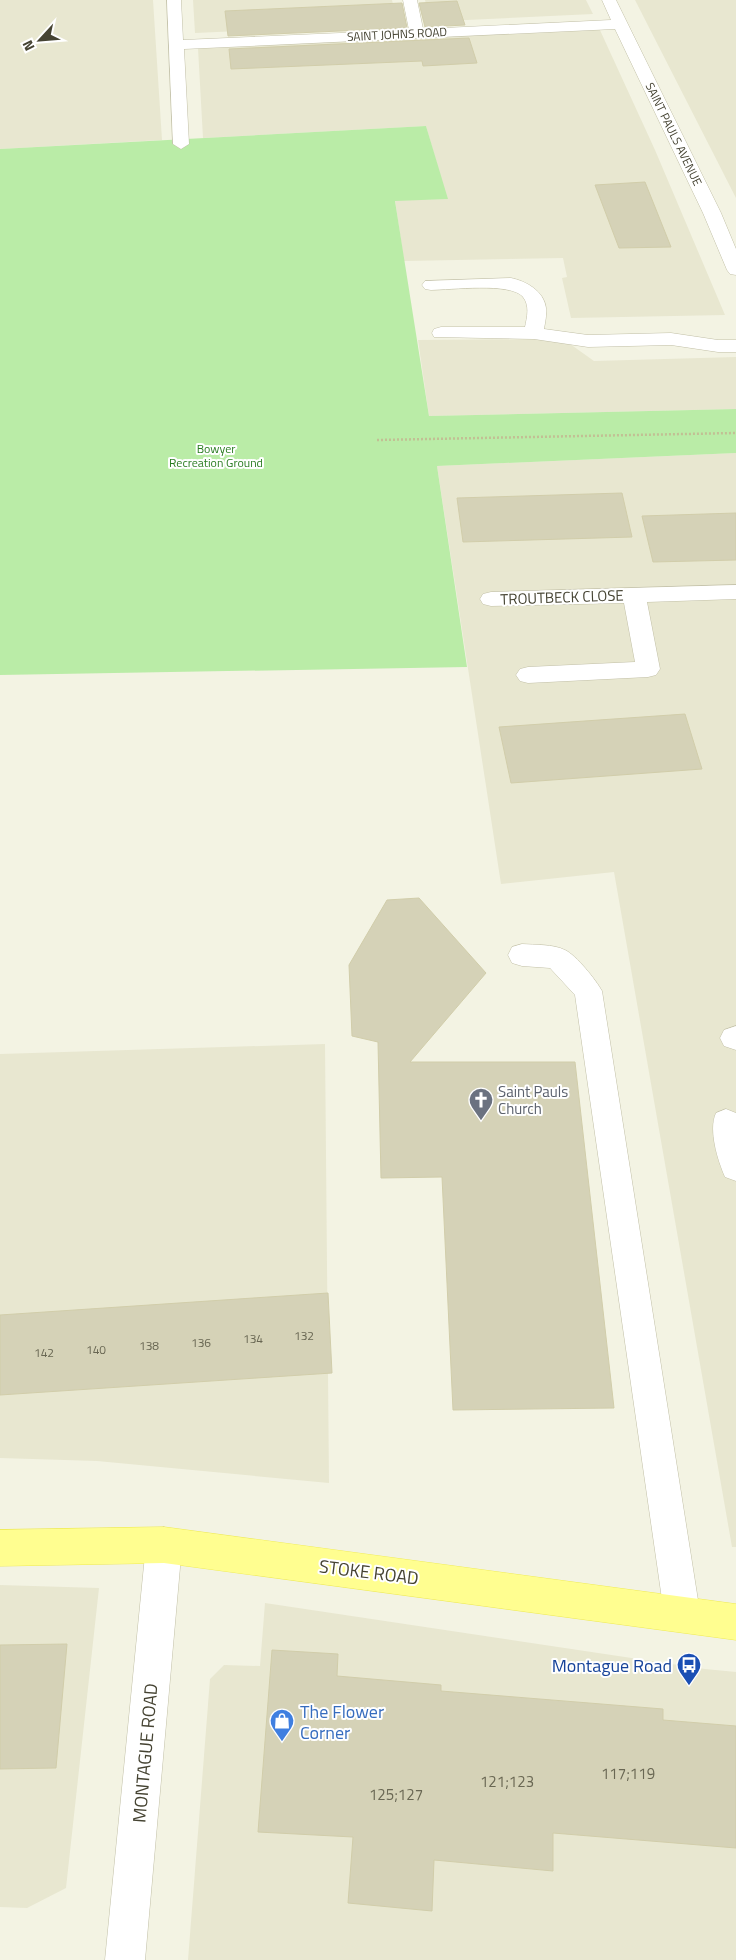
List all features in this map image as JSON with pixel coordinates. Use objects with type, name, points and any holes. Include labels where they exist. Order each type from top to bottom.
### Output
[{"type":"main road","name":"STOKE ROAD","points":[[0,1548],[164,1545],[682,1613],[736,1622]]},
{"type":"street","points":[[174,0],[181,144]]},
{"type":"street","points":[[410,0],[417,34]]},
{"type":"street","name":"SAINT PAULS AVENUE","points":[[609,0],[712,213],[736,270]]},
{"type":"street","name":"SAINT JOHNS ROAD","points":[[175,45],[620,24]]},
{"type":"street","points":[[432,285],[511,284],[530,293],[536,308],[534,333]]},
{"type":"street","points":[[441,333],[534,333],[588,341],[670,339],[718,346],[736,346]]},
{"type":"street","name":"TROUTBECK CLOSE","points":[[491,599],[736,592]]},
{"type":"street","name":"TROUTBECK CLOSE","points":[[528,675],[648,669],[634,594]]},
{"type":"street","points":[[522,954],[557,958],[588,991],[682,1613]]},
{"type":"street","points":[[726,1122],[736,1168]]},
{"type":"street","name":"MONTAGUE ROAD","points":[[126,1960],[164,1545]]},
{"type":"path","points":[[377,440],[736,433]]},
{"type":"shaded area","points":[[0,0],[153,0],[162,140],[0,149]]},
{"type":"shaded area","points":[[193,0],[392,0],[397,21],[390,24],[195,33]]},
{"type":"shaded area","points":[[425,0],[586,0],[593,14],[445,21],[429,16]]},
{"type":"shaded area","points":[[635,0],[736,0],[736,198]]},
{"type":"shaded area","points":[[599,28],[655,150],[725,315],[571,318],[562,278],[567,277],[563,258],[404,261],[395,200],[447,199],[426,126],[203,138],[198,48]]},
{"type":"shaded area","points":[[563,339],[594,361],[736,357],[736,409],[429,416],[418,340]]},
{"type":"shaded area","points":[[736,453],[736,1547],[732,1547],[614,872],[501,884],[437,466]]},
{"type":"shaded area","points":[[325,1044],[329,1483],[97,1461],[0,1458],[0,1054]]},
{"type":"shaded area","points":[[0,1585],[99,1588],[66,1888],[27,1908],[0,1907]]},
{"type":"shaded area","points":[[265,1603],[705,1669],[736,1672],[736,1960],[188,1960],[210,1679],[224,1665],[260,1666]]},
{"type":"green space","name":"Bowyer Recreation Ground","points":[[426,126],[448,199],[395,201],[429,416],[736,409],[736,453],[437,466],[467,667],[0,675],[0,149]]},
{"type":"building","points":[[457,1],[465,25],[425,27],[419,3]]},
{"type":"building","points":[[402,3],[407,28],[228,36],[225,11]]},
{"type":"building","points":[[469,38],[477,63],[423,66],[422,61],[231,69],[229,49]]},
{"type":"building","points":[[645,182],[671,247],[619,248],[595,185]]},
{"type":"building","points":[[622,493],[632,537],[463,542],[457,498]]},
{"type":"building","points":[[736,513],[736,560],[653,562],[642,516]]},
{"type":"building","points":[[685,714],[702,769],[511,783],[499,727]]},
{"type":"building","name":"Saint Pauls Church","points":[[419,898],[486,973],[410,1062],[575,1062],[614,1408],[453,1410],[442,1177],[381,1178],[378,1042],[352,1036],[349,965],[387,900]]},
{"type":"building","points":[[328,1293],[332,1373],[0,1395],[0,1315]]},
{"type":"building","points":[[67,1644],[56,1768],[0,1769],[0,1645]]},
{"type":"building","points":[[272,1650],[338,1654],[337,1676],[441,1685],[441,1691],[663,1709],[663,1720],[736,1726],[736,1848],[553,1833],[553,1871],[434,1860],[432,1911],[348,1903],[353,1837],[258,1832]]},
{"type":"place","name":"Saint Pauls Church","points":[[481,1121]]},
{"type":"place","name":"Montague Road","points":[[689,1686]]},
{"type":"place","name":"The Flower Corner","points":[[282,1742]]}]
